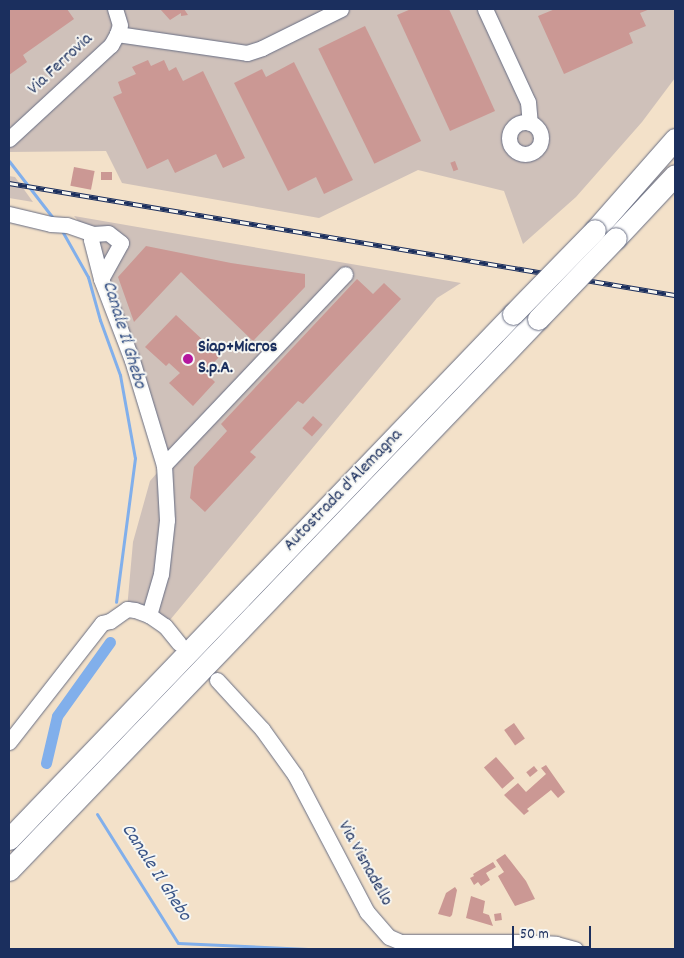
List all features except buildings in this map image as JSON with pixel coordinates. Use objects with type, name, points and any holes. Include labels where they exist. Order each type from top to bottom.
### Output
[{"type":"highway","name":"Autostrada d'Alemagna","points":[[9,840],[595,230],[675,139]]},
{"type":"highway","name":"Autostrada d'Alemagna","points":[[9,870],[675,176]]},
{"type":"street","name":"Via Ferrovia","points":[[9,139],[111,45],[120,25],[115,9]]},
{"type":"street","points":[[117,34],[247,53],[262,48],[341,9]]},
{"type":"street","points":[[485,9],[528,102],[530,123]]},
{"type":"street","points":[[9,214],[51,224],[67,225],[93,234],[108,233],[121,242],[101,279]]},
{"type":"street","points":[[93,234],[91,240],[101,279],[132,360],[164,465],[167,520],[161,574],[149,615]]},
{"type":"street","points":[[164,465],[345,274]]},
{"type":"street","points":[[9,742],[102,623],[110,621],[127,609],[149,615],[165,626],[180,642]]},
{"type":"street","name":"Via Visnadello","points":[[217,680],[262,728],[295,775],[367,912],[389,936],[401,942],[522,942],[556,944],[575,949]]},
{"type":"shaded area","points":[[9,9],[675,9],[675,78],[642,122],[576,197],[523,244],[504,191],[418,170],[319,218],[122,183],[106,151],[9,152]]},
{"type":"shaded area","points":[[9,176],[15,177],[33,202],[9,198]]},
{"type":"shaded area","points":[[74,216],[461,283],[437,298],[165,626],[127,609],[133,542],[150,481],[164,465],[90,234]]},
{"type":"waterway","name":"Canale Il Ghebo","points":[[9,161],[53,218]]},
{"type":"waterway","name":"Canale Il Ghebo","points":[[61,229],[88,277],[100,320],[120,375],[135,458],[116,602]]},
{"type":"waterway","name":"Canale Il Ghebo","points":[[46,763],[57,716],[110,642]]},
{"type":"waterway","name":"Canale Il Ghebo","points":[[97,814],[178,943],[308,949]]},
{"type":"railway","points":[[9,183],[675,295]]},
{"type":"place","name":"Siap+Micros S.p.A.","points":[[188,359]]}]
